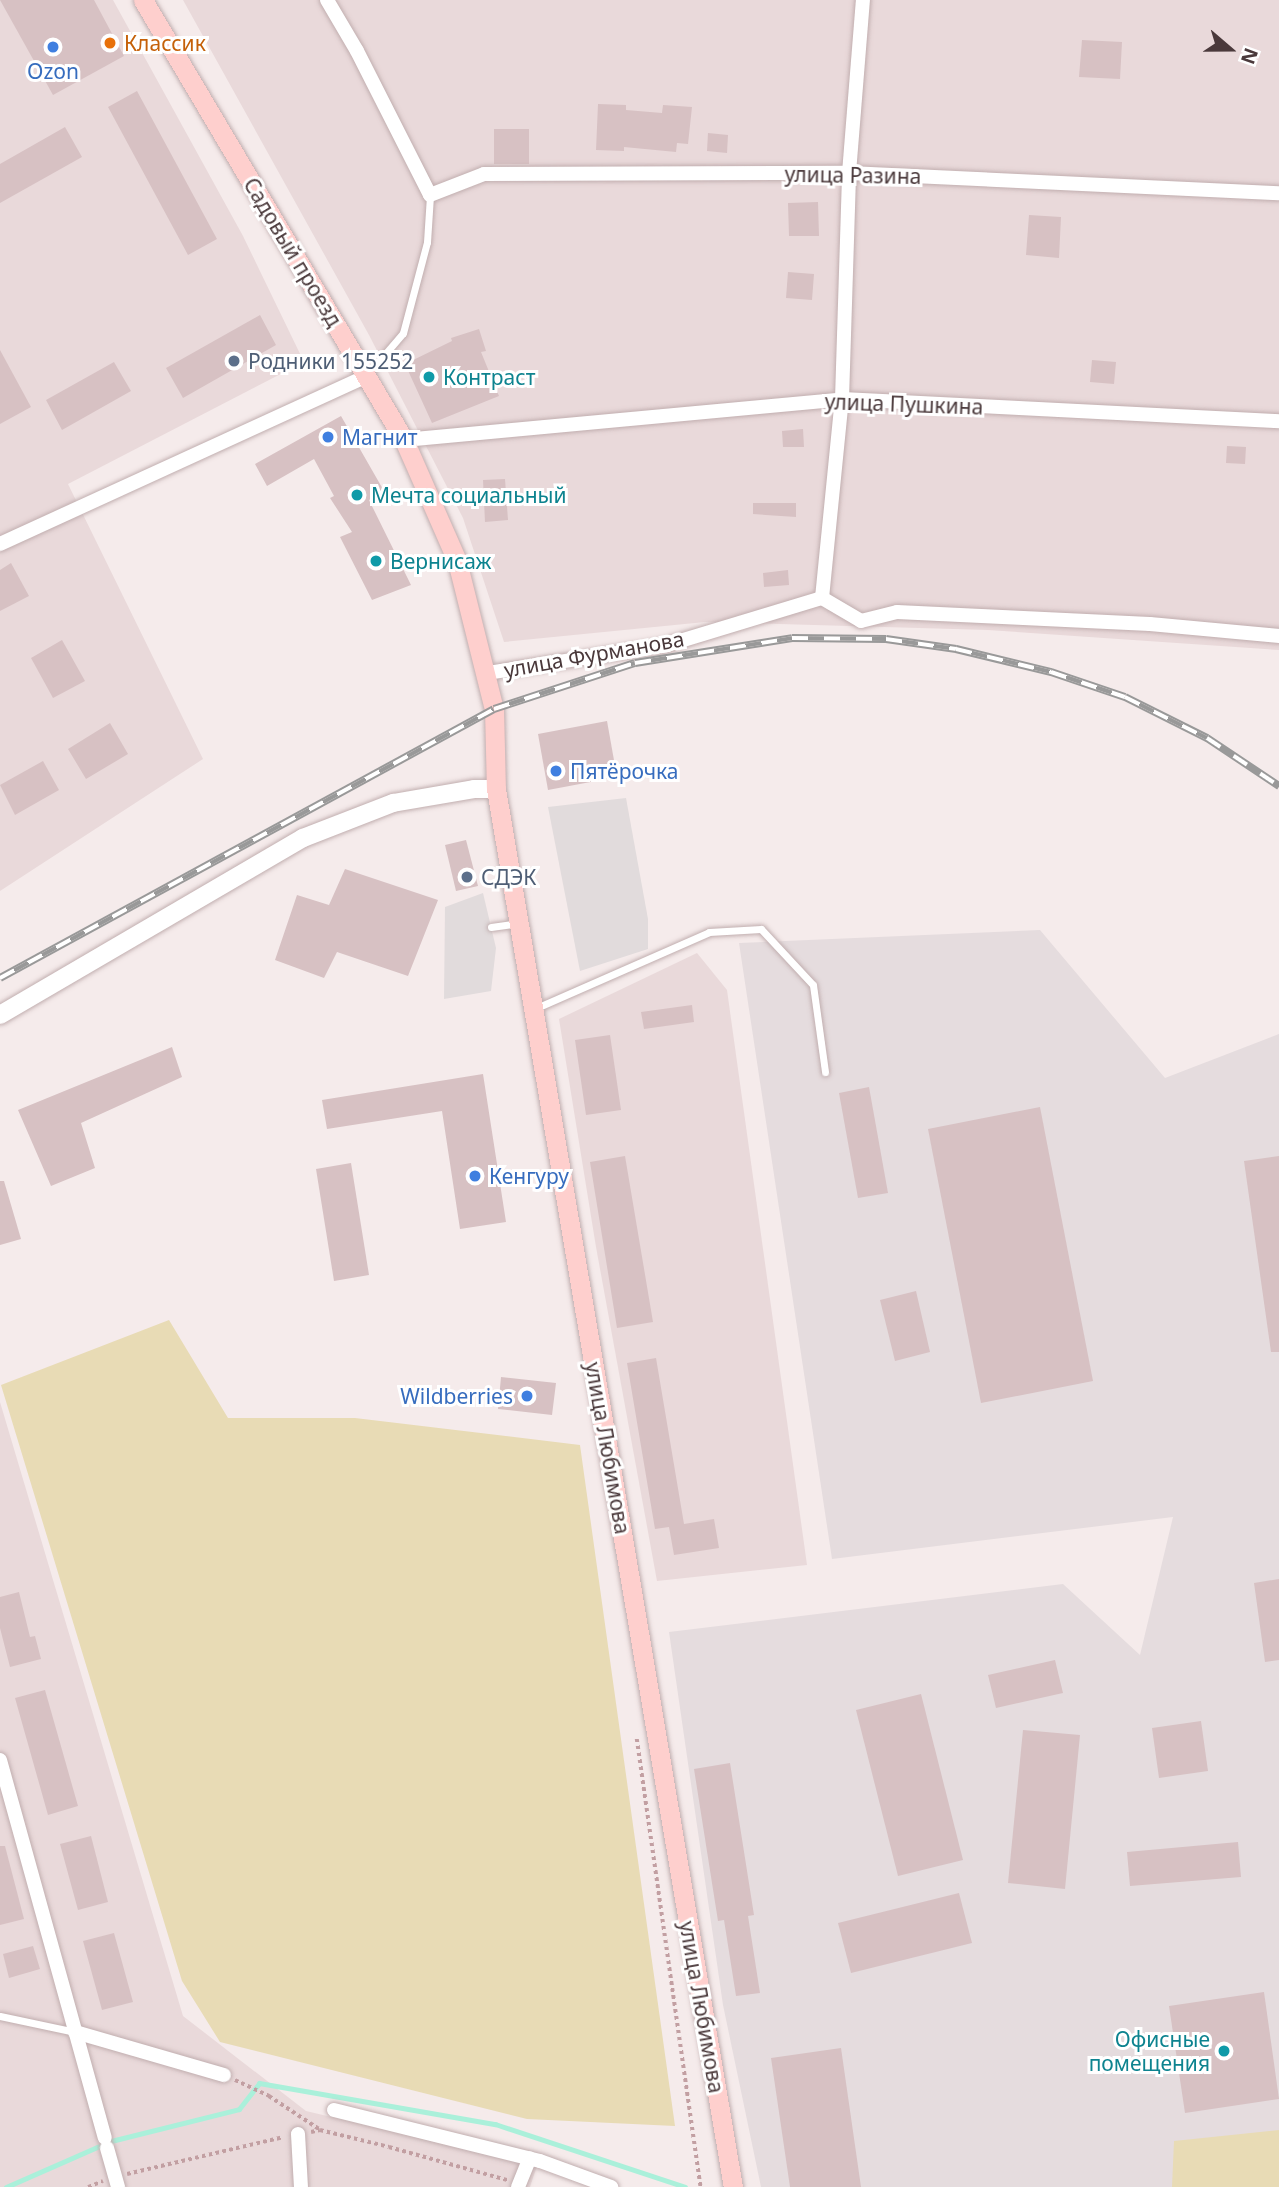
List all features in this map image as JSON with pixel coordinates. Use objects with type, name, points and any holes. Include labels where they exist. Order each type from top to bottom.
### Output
[{"type":"main road","name":"Садовый проезд","points":[[143,0],[404,440],[457,561],[494,709]]},
{"type":"main road","name":"улица Любимова","points":[[494,709],[496,789],[733,2187]]},
{"type":"street","points":[[327,0],[357,51],[430,195]]},
{"type":"street","points":[[863,0],[849,173],[842,399],[822,598],[861,621],[897,612],[1150,624],[1279,636]]},
{"type":"street","name":"улица Разина","points":[[430,195],[485,174],[849,173],[1279,193]]},
{"type":"street","points":[[0,544],[367,376]]},
{"type":"street","name":"улица Пушкина","points":[[404,440],[842,399],[1279,421]]},
{"type":"street","name":"улица Фурманова","points":[[487,673],[667,645],[822,598]]},
{"type":"street","points":[[0,1015],[303,838],[393,803],[447,793],[496,789]]},
{"type":"street","points":[[0,1760],[118,2187]]},
{"type":"street","points":[[75,2032],[224,2075]]},
{"type":"street","points":[[334,2110],[530,2158],[611,2187]]},
{"type":"street","points":[[298,2134],[301,2187]]},
{"type":"street","points":[[519,2187],[530,2158]]},
{"type":"lane","points":[[367,376],[403,333],[427,242],[430,195]]},
{"type":"lane","points":[[491,927],[519,923]]},
{"type":"lane","points":[[533,1010],[709,932],[761,929],[813,985],[825,1072]]},
{"type":"lane","points":[[0,2016],[75,2032]]},
{"type":"path","points":[[636,1734],[701,2187]]},
{"type":"path","points":[[251,2087],[320,2130]]},
{"type":"shaded area","points":[[0,0],[113,0],[243,236],[304,362],[68,484],[203,759],[0,891]]},
{"type":"shaded area","points":[[183,0],[1279,0],[1279,650],[988,630],[705,622],[504,642],[463,518],[369,335]]},
{"type":"shaded area","points":[[626,798],[648,919],[648,949],[580,971],[548,807]]},
{"type":"shaded area","points":[[483,893],[496,948],[491,991],[444,999],[445,907]]},
{"type":"shaded area","points":[[1040,930],[1165,1078],[1279,1034],[1279,2187],[761,2187],[723,2005],[669,1632],[1063,1584],[1140,1655],[1173,1517],[832,1559],[739,943]]},
{"type":"shaded area","points":[[697,953],[727,990],[807,1565],[657,1581],[596,1247],[559,1019]]},
{"type":"shaded area","points":[[169,1320],[228,1418],[355,1418],[580,1445],[675,2126],[527,2119],[220,2042],[182,1981],[1,1385]]},
{"type":"shaded area","points":[[0,1402],[183,2016],[306,2111],[537,2166],[530,2187],[0,2187]]},
{"type":"shaded area","points":[[1279,2130],[1279,2187],[1172,2187],[1174,2141]]},
{"type":"building","points":[[0,0],[94,0],[124,56],[53,95]]},
{"type":"building","points":[[1082,40],[1122,42],[1120,79],[1079,77]]},
{"type":"building","points":[[137,91],[217,239],[188,255],[108,107]]},
{"type":"building","points":[[598,104],[626,105],[626,110],[662,113],[663,105],[692,107],[688,144],[677,143],[676,152],[624,147],[624,151],[596,150]]},
{"type":"building","points":[[65,127],[82,157],[0,203],[0,164]]},
{"type":"building","points":[[494,129],[529,129],[529,164],[494,164]]},
{"type":"building","points":[[708,133],[728,135],[727,153],[707,151]]},
{"type":"building","points":[[818,202],[819,236],[789,236],[788,203]]},
{"type":"building","points":[[1029,215],[1061,217],[1059,258],[1026,255]]},
{"type":"building","points":[[788,272],[814,274],[812,300],[786,298]]},
{"type":"building","points":[[260,315],[276,345],[183,398],[166,368]]},
{"type":"building","points":[[479,329],[486,351],[481,352],[499,396],[432,423],[405,364],[452,341],[451,338]]},
{"type":"building","points":[[0,350],[31,407],[0,424]]},
{"type":"building","points":[[1092,360],[1116,362],[1114,384],[1090,382]]},
{"type":"building","points":[[114,362],[131,391],[62,430],[46,400]]},
{"type":"building","points":[[341,416],[384,491],[369,500],[411,585],[372,600],[340,537],[352,532],[330,498],[334,496],[314,459],[267,486],[255,464]]},
{"type":"building","points":[[803,429],[804,447],[783,447],[782,431]]},
{"type":"building","points":[[1227,446],[1246,447],[1245,464],[1226,463]]},
{"type":"building","points":[[505,479],[508,520],[485,522],[483,480]]},
{"type":"building","points":[[753,503],[796,503],[796,517],[753,514]]},
{"type":"building","points":[[11,563],[29,596],[0,611],[0,570]]},
{"type":"building","points":[[788,570],[789,585],[764,587],[763,573]]},
{"type":"building","points":[[62,640],[85,681],[53,698],[31,658]]},
{"type":"building","points":[[607,721],[617,777],[548,790],[538,734]]},
{"type":"building","points":[[110,723],[128,754],[86,779],[68,749]]},
{"type":"building","points":[[43,761],[59,790],[15,815],[0,785]]},
{"type":"building","points":[[466,840],[478,886],[456,891],[445,845]]},
{"type":"building","points":[[345,869],[438,900],[408,976],[337,952],[324,978],[275,960],[297,895],[329,905]]},
{"type":"building","points":[[692,1005],[694,1022],[644,1029],[641,1012]]},
{"type":"building","points":[[610,1035],[621,1110],[586,1115],[575,1040]]},
{"type":"building","points":[[172,1047],[182,1077],[81,1123],[95,1168],[51,1186],[18,1110]]},
{"type":"building","name":"Кенгуру","points":[[483,1074],[506,1222],[460,1229],[442,1111],[327,1129],[322,1100]]},
{"type":"building","points":[[869,1087],[888,1193],[858,1198],[839,1093]]},
{"type":"building","points":[[1040,1107],[1093,1381],[981,1403],[928,1129]]},
{"type":"building","points":[[625,1156],[653,1322],[617,1328],[590,1162]]},
{"type":"building","points":[[1279,1156],[1279,1352],[1271,1352],[1244,1161]]},
{"type":"building","points":[[351,1163],[369,1275],[334,1281],[316,1169]]},
{"type":"building","points":[[0,1181],[4,1181],[21,1239],[0,1245]]},
{"type":"building","points":[[916,1291],[930,1352],[895,1361],[880,1300]]},
{"type":"building","points":[[656,1358],[684,1524],[714,1519],[719,1548],[674,1555],[669,1527],[655,1529],[627,1363]]},
{"type":"building","name":"Wildberries","points":[[501,1377],[556,1383],[552,1415],[498,1409]]},
{"type":"building","points":[[1279,1579],[1279,1660],[1265,1662],[1254,1583]]},
{"type":"building","points":[[19,1592],[30,1637],[35,1636],[41,1659],[10,1667],[0,1628],[0,1597]]},
{"type":"building","points":[[1055,1660],[1063,1693],[996,1708],[988,1675]]},
{"type":"building","points":[[45,1690],[78,1806],[48,1815],[15,1698]]},
{"type":"building","points":[[921,1694],[963,1860],[898,1876],[856,1710]]},
{"type":"building","points":[[1201,1721],[1208,1771],[1159,1778],[1152,1728]]},
{"type":"building","points":[[1023,1730],[1080,1735],[1065,1889],[1008,1883]]},
{"type":"building","points":[[730,1763],[754,1915],[748,1916],[760,1993],[736,1996],[724,1920],[718,1921],[694,1769]]},
{"type":"building","points":[[91,1836],[108,1902],[78,1910],[60,1844]]},
{"type":"building","points":[[1238,1842],[1241,1877],[1130,1886],[1127,1852]]},
{"type":"building","points":[[0,1846],[5,1846],[24,1919],[0,1925]]},
{"type":"building","points":[[959,1893],[972,1943],[851,1973],[838,1923]]},
{"type":"building","points":[[114,1933],[133,2002],[102,2010],[83,1941]]},
{"type":"building","points":[[33,1946],[40,1969],[9,1978],[3,1954]]},
{"type":"building","name":"Офисные помещения","points":[[1264,1992],[1279,2099],[1185,2113],[1169,2006]]},
{"type":"building","points":[[841,2048],[861,2187],[790,2187],[771,2058]]},
{"type":"waterway","points":[[6,2187],[111,2141],[239,2109],[259,2083],[495,2124],[685,2187]]},
{"type":"railway","points":[[0,978],[494,709],[635,663],[792,638],[886,639],[956,649],[1051,672],[1125,697],[1207,738],[1279,786]]},
{"type":"place","name":"Классик","points":[[110,43]]},
{"type":"place","name":"Ozon","points":[[53,47]]},
{"type":"place","name":"Родники 155252","points":[[234,361]]},
{"type":"place","name":"Контраст","points":[[429,377]]},
{"type":"place","name":"Магнит","points":[[328,437]]},
{"type":"place","name":"Мечта социальный","points":[[357,495]]},
{"type":"place","name":"Вернисаж","points":[[376,561]]},
{"type":"place","name":"Пятёрочка","points":[[556,771]]},
{"type":"place","name":"СДЭК","points":[[467,877]]},
{"type":"place","name":"Кенгуру","points":[[475,1176]]},
{"type":"place","name":"Wildberries","points":[[527,1396]]},
{"type":"place","name":"Офисные помещения","points":[[1224,2051]]}]
